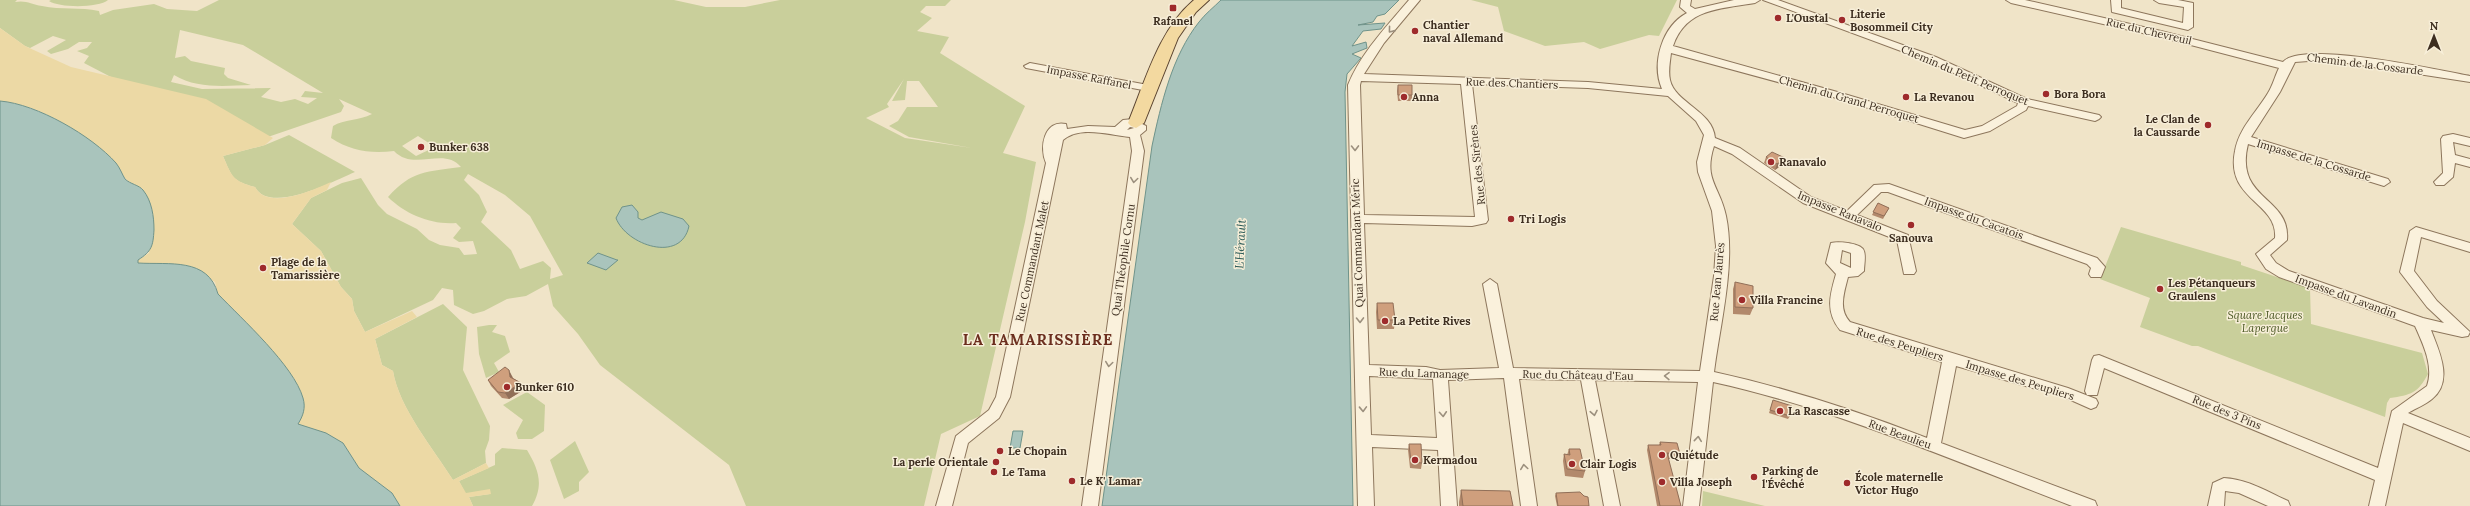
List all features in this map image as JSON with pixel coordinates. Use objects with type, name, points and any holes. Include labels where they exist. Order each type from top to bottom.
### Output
[{"type":"main road","points":[[1128,128],[1176,33],[1178,26],[1185,16],[1202,0]]},
{"type":"main road","points":[[1176,33],[1210,0]]},
{"type":"street","name":"Quai Commandant Méric","points":[[1366,506],[1354,102],[1356,77],[1371,52],[1415,0]]},
{"type":"street","points":[[1686,0],[1686,7],[1694,12]]},
{"type":"street","points":[[1710,140],[1708,132],[1695,111],[1668,93],[1663,78],[1667,48],[1678,23],[1694,12],[1755,0]]},
{"type":"street","name":"Chemin du Petit Perroquet","points":[[1768,0],[1932,59],[2024,102],[2095,117]]},
{"type":"street","name":"Rue du Chevreuil","points":[[2011,0],[2161,34],[2286,66]]},
{"type":"street","points":[[2116,0],[2116,10],[2188,27],[2189,5],[2159,0]]},
{"type":"street","name":"Chemin du Grand Perroquet","points":[[1667,48],[1837,95],[1964,134],[1972,134],[1981,130],[2022,108],[2024,102]]},
{"type":"street","name":"Chemin de la Cossarde","points":[[2286,66],[2296,57],[2314,56],[2470,79]]},
{"type":"street","name":"Impasse Raffanel","points":[[1030,66],[1148,88]]},
{"type":"street","points":[[2244,139],[2250,125],[2275,91],[2286,66]]},
{"type":"street","name":"Rue des Chantiers","points":[[1356,77],[1588,85],[1668,93]]},
{"type":"street","name":"Rue des Sirènes","points":[[1357,219],[1472,222],[1482,220],[1477,163],[1466,81]]},
{"type":"street","name":"Rue Commandant Malet","points":[[944,506],[961,440],[994,414],[1003,397],[1057,139],[1065,133],[1081,130],[1128,128]]},
{"type":"street","name":"Quai Théophile Cornu","points":[[1090,506],[1138,151],[1136,137],[1128,128]]},
{"type":"street","points":[[2440,182],[2449,174],[2447,139],[2453,138],[2470,142]]},
{"type":"street","name":"Impasse de la Cossarde","points":[[2244,139],[2384,182]]},
{"type":"street","name":"Impasse du Lavandin","points":[[2244,139],[2240,171],[2244,185],[2270,209],[2281,228],[2281,240],[2263,254],[2271,266],[2284,274],[2421,323],[2466,333]]},
{"type":"street","name":"Impasse Ranavalo","points":[[1710,140],[1736,151],[1761,170],[1807,200],[1903,238],[1909,271]]},
{"type":"street","name":"Rue Jean Jaurès","points":[[1691,506],[1706,377],[1718,294],[1722,241],[1718,207],[1703,168],[1703,159],[1710,140]]},
{"type":"street","points":[[2449,157],[2470,163]]},
{"type":"street","name":"Impasse du Cacatois","points":[[1849,216],[1878,188],[1889,188],[2092,261],[2098,267],[2096,274]]},
{"type":"street","points":[[2466,333],[2432,304],[2407,272],[2416,232],[2470,248]]},
{"type":"street","name":"Rue des Peupliers","points":[[1843,272],[1835,306],[1835,313],[1845,326],[1950,359],[1933,446]]},
{"type":"street","points":[[1490,284],[1509,373]]},
{"type":"street","points":[[2377,506],[2397,415],[2409,404],[2432,391],[2435,384],[2436,369],[2421,323]]},
{"type":"street","name":"Impasse des Peupliers","points":[[1950,359],[2068,393],[2091,396]]},
{"type":"street","name":"Rue des 3 Pins","points":[[2091,396],[2099,360],[2249,420],[2383,477]]},
{"type":"street","name":"Rue du Lamanage","points":[[1361,370],[1426,372],[1440,375],[1509,373]]},
{"type":"street","name":"Rue du Château d'Eau","points":[[1529,506],[1509,373],[1706,377]]},
{"type":"street","points":[[1440,375],[1449,506]]},
{"type":"street","points":[[1587,375],[1612,506]]},
{"type":"street","name":"Rue Beaulieu","points":[[1706,377],[1766,389],[1933,446],[2089,506]]},
{"type":"street","points":[[2397,415],[2455,437],[2470,445]]},
{"type":"street","points":[[1364,441],[1445,444]]},
{"type":"street","points":[[2216,506],[2218,487],[2222,484],[2231,484],[2253,492],[2282,506]]},
{"type":"green space","name":"LA TAMARISSIÈRE","points":[[0,0],[17,0],[15,2],[25,2],[49,7],[99,11],[100,15],[113,10],[154,4],[167,9],[197,11],[219,0],[674,0],[706,7],[745,7],[780,0],[951,0],[945,6],[926,6],[920,12],[932,18],[917,31],[949,37],[940,53],[1025,106],[1003,153],[1036,162],[1025,222],[980,416],[941,434],[924,506],[746,506],[729,465],[600,365],[578,334],[553,306],[548,284],[526,296],[507,299],[484,311],[473,314],[454,305],[453,290],[442,288],[433,300],[365,332],[354,311],[352,299],[341,287],[321,251],[292,224],[311,198],[342,183],[361,178],[378,205],[387,214],[417,229],[429,240],[440,245],[459,248],[464,255],[477,254],[473,241],[459,242],[453,238],[461,228],[456,223],[437,222],[419,217],[402,209],[388,197],[397,188],[413,177],[429,172],[461,167],[454,161],[438,158],[420,160],[411,159],[402,157],[394,151],[369,152],[354,149],[331,138],[333,126],[372,114],[339,99],[344,106],[341,112],[259,140],[134,89],[84,63],[89,56],[77,51],[87,48],[92,42],[79,42],[68,49],[51,54],[47,51],[66,40],[53,36],[30,48],[0,28]],"holes":[[[180,30],[243,45],[323,93],[305,91],[301,97],[317,98],[308,104],[295,99],[281,102],[261,97],[271,88],[202,89],[171,82],[174,75],[192,83],[201,85],[251,85],[228,78],[224,74],[225,68],[191,61],[185,56],[175,58]],[[904,79],[892,101],[905,100],[907,81],[919,81],[938,107],[907,107],[898,121],[889,126],[909,137],[972,148],[905,138],[866,118],[889,107],[887,104]],[[418,136],[435,147],[416,156],[402,146]],[[468,174],[505,195],[530,216],[563,275],[550,279],[551,268],[543,261],[520,269],[511,250],[481,222],[487,212],[479,195],[464,180]]]},
{"type":"green space","points":[[108,0],[96,5],[70,6],[49,1]]},
{"type":"green space","points":[[1471,0],[1677,0],[1659,36],[1649,35],[1600,49],[1584,42],[1545,46],[1504,31],[1498,7]]},
{"type":"green space","points":[[289,135],[355,172],[303,193],[288,197],[274,198],[263,195],[255,187],[242,183],[231,173],[223,156],[265,145]]},
{"type":"green space","name":"Square Jacques Lapergue","points":[[2121,227],[2241,262],[2241,265],[2310,288],[2311,324],[2422,353],[2428,374],[2421,385],[2413,392],[2403,396],[2390,398],[2387,403],[2385,417],[2198,346],[2192,346],[2140,327],[2150,298],[2100,279]]},
{"type":"green space","points":[[443,304],[467,327],[463,370],[490,426],[489,440],[485,451],[486,463],[453,480],[409,413],[396,385],[393,371],[382,365],[375,339]]},
{"type":"green space","points":[[497,325],[492,332],[505,336],[510,352],[494,363],[499,372],[486,378],[479,354],[477,327]]},
{"type":"green space","points":[[527,392],[545,405],[544,431],[532,439],[518,439],[516,433],[523,420],[503,405]]},
{"type":"green space","points":[[575,441],[589,472],[579,482],[579,491],[564,499],[550,460]]},
{"type":"green space","points":[[502,448],[527,450],[535,464],[539,484],[536,498],[532,506],[473,506],[469,497],[490,494],[465,493],[459,481],[495,465],[495,454]]},
{"type":"green space","points":[[1703,491],[1765,506],[1702,506]]},
{"type":"sand","name":"Plage de la Tamarissière","points":[[0,28],[25,46],[71,67],[206,99],[273,138],[265,145],[223,156],[234,177],[242,183],[255,187],[261,194],[280,198],[313,190],[331,182],[327,190],[311,198],[292,224],[321,251],[341,287],[352,299],[354,311],[365,332],[412,311],[417,317],[375,339],[382,365],[393,371],[396,385],[409,413],[453,480],[486,463],[489,468],[459,481],[466,493],[490,489],[491,494],[469,497],[473,506],[400,506],[392,493],[359,468],[343,443],[298,424],[218,294],[215,282],[187,265],[138,263],[138,260],[149,253],[143,189],[125,178],[115,162],[104,152],[62,122],[31,108],[15,103],[0,101]]},
{"type":"water","name":"L'Hérault","points":[[1221,0],[1399,0],[1385,14],[1377,16],[1373,22],[1358,25],[1385,23],[1381,29],[1363,31],[1352,46],[1366,42],[1367,48],[1352,54],[1361,58],[1347,74],[1345,92],[1353,506],[1102,506],[1155,130],[1169,81],[1182,50],[1199,22]]},
{"type":"water","points":[[0,101],[15,103],[30,108],[79,132],[93,142],[116,163],[125,179],[143,190],[149,199],[152,209],[154,230],[151,248],[138,260],[138,263],[186,265],[196,268],[206,274],[213,282],[218,294],[266,343],[298,385],[303,398],[304,409],[303,415],[298,424],[326,433],[343,443],[359,468],[392,493],[400,506],[0,506]]},
{"type":"water","points":[[632,205],[638,212],[638,218],[642,220],[661,212],[683,219],[689,226],[684,238],[676,245],[665,247],[653,246],[630,236],[622,228],[616,218],[622,207]]},
{"type":"water","points":[[598,253],[618,260],[606,270],[587,263]]},
{"type":"water","points":[[1013,431],[1023,431],[1020,448],[1010,448]]},
{"type":"building","points":[[1398,85],[1412,85],[1412,95],[1398,95]]},
{"type":"building","points":[[1772,152],[1785,158],[1777,164],[1766,157]]},
{"type":"building","points":[[1878,203],[1889,208],[1884,216],[1873,212]]},
{"type":"building","name":"Villa Francine","points":[[1735,282],[1753,286],[1753,308],[1735,307]]},
{"type":"building","points":[[1377,303],[1393,303],[1395,320],[1378,320]]},
{"type":"building","points":[[505,367],[509,370],[510,377],[521,383],[505,393],[498,392],[488,380]]},
{"type":"building","name":"La Rascasse","points":[[1773,400],[1792,406],[1790,416],[1770,410]]},
{"type":"building","points":[[1660,442],[1677,443],[1680,454],[1667,453],[1681,506],[1660,506],[1648,445],[1661,445]]},
{"type":"building","points":[[1409,444],[1421,444],[1422,463],[1411,462]]},
{"type":"building","points":[[1569,449],[1580,449],[1585,471],[1567,469],[1564,454],[1570,455]]},
{"type":"building","points":[[1461,490],[1510,491],[1513,506],[1463,506]]},
{"type":"building","points":[[1580,492],[1584,496],[1588,497],[1589,506],[1558,506],[1556,493]]},
{"type":"place","name":"Rafanel","points":[[1173,8]]},
{"type":"place","name":"L'Oustal","points":[[1778,18]]},
{"type":"place","name":"Literie Bosommeil City","points":[[1842,20]]},
{"type":"place","name":"Chantier naval Allemand","points":[[1415,31]]},
{"type":"place","name":"Bora Bora","points":[[2046,94]]},
{"type":"place","name":"Anna","points":[[1404,97]]},
{"type":"place","name":"La Revanou","points":[[1906,97]]},
{"type":"place","name":"Le Clan de la Caussarde","points":[[2208,125]]},
{"type":"place","name":"Bunker 638","points":[[421,147]]},
{"type":"place","name":"Ranavalo","points":[[1771,162]]},
{"type":"place","name":"Tri Logis","points":[[1511,219]]},
{"type":"place","name":"Sanouva","points":[[1911,225]]},
{"type":"place","name":"Plage de la Tamarissière","points":[[263,268]]},
{"type":"place","name":"Les Pétanqueurs Graulens","points":[[2160,289]]},
{"type":"place","name":"Villa Francine","points":[[1742,300]]},
{"type":"place","name":"La Petite Rives","points":[[1385,321]]},
{"type":"place","name":"Bunker 610","points":[[507,387]]},
{"type":"place","name":"La Rascasse","points":[[1780,411]]},
{"type":"place","name":"Le Chopain","points":[[1000,451]]},
{"type":"place","name":"Quiétude","points":[[1662,455]]},
{"type":"place","name":"Kermadou","points":[[1415,460]]},
{"type":"place","name":"La perle Orientale","points":[[996,462]]},
{"type":"place","name":"Clair Logis","points":[[1572,464]]},
{"type":"place","name":"Le Tama","points":[[994,472]]},
{"type":"place","name":"Parking de l'Évêché","points":[[1754,477]]},
{"type":"place","name":"Le K' Lamar","points":[[1072,481]]},
{"type":"place","name":"Villa Joseph","points":[[1662,482]]},
{"type":"place","name":"École maternelle Victor Hugo","points":[[1847,483]]},
{"type":"district","name":"LA TAMARISSIÈRE","points":[[1038,339]]}]
